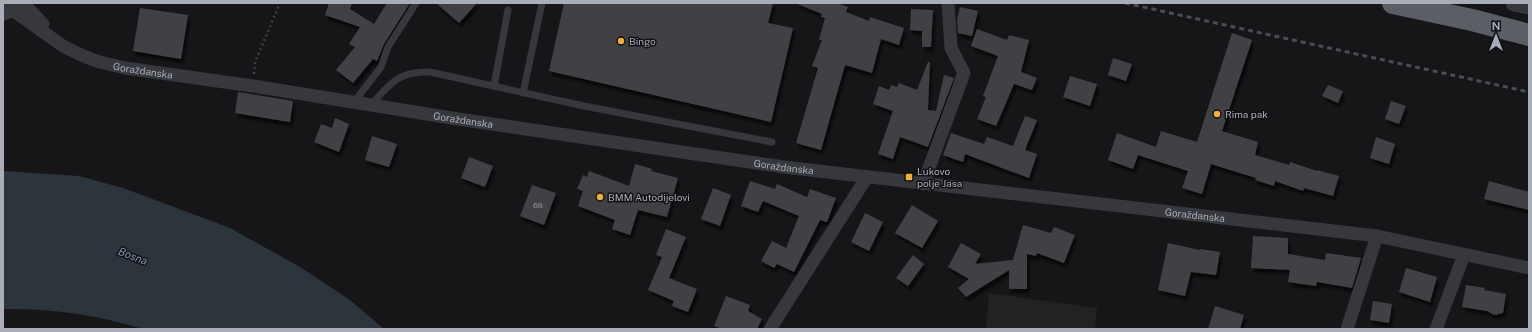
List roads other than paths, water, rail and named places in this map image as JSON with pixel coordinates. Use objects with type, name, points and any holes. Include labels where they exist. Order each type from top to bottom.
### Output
[{"type":"highway","points":[[1393,3],[1472,20],[1529,35]]},
{"type":"street","points":[[923,184],[964,73],[951,48],[948,3]]},
{"type":"street","points":[[1514,3],[1529,6]]},
{"type":"street","name":"Goraždanska","points":[[14,7],[63,46],[96,61],[125,68],[253,86],[466,120],[784,167],[1377,236],[1529,268]]},
{"type":"street","points":[[770,329],[867,177]]},
{"type":"street","points":[[1347,329],[1377,236]]},
{"type":"street","points":[[1436,329],[1464,255]]},
{"type":"lane","points":[[354,102],[381,67],[388,47],[416,3]]},
{"type":"lane","points":[[524,93],[542,3]]},
{"type":"lane","points":[[494,86],[508,10]]},
{"type":"lane","points":[[371,105],[397,78],[416,72],[430,72],[584,106],[772,142]]},
{"type":"water","name":"Bosna","points":[[3,171],[79,176],[123,188],[230,228],[300,267],[350,300],[384,329],[143,329],[74,313],[3,309]]},
{"type":"railway","points":[[1125,3],[1529,92]]},
{"type":"place","name":"Bingo","points":[[621,41]]},
{"type":"place","name":"Rima pak","points":[[1217,114]]},
{"type":"place","name":"Lukovo polje Jasa","points":[[909,177]]},
{"type":"place","name":"BMM Autodijelovi","points":[[600,197]]}]
